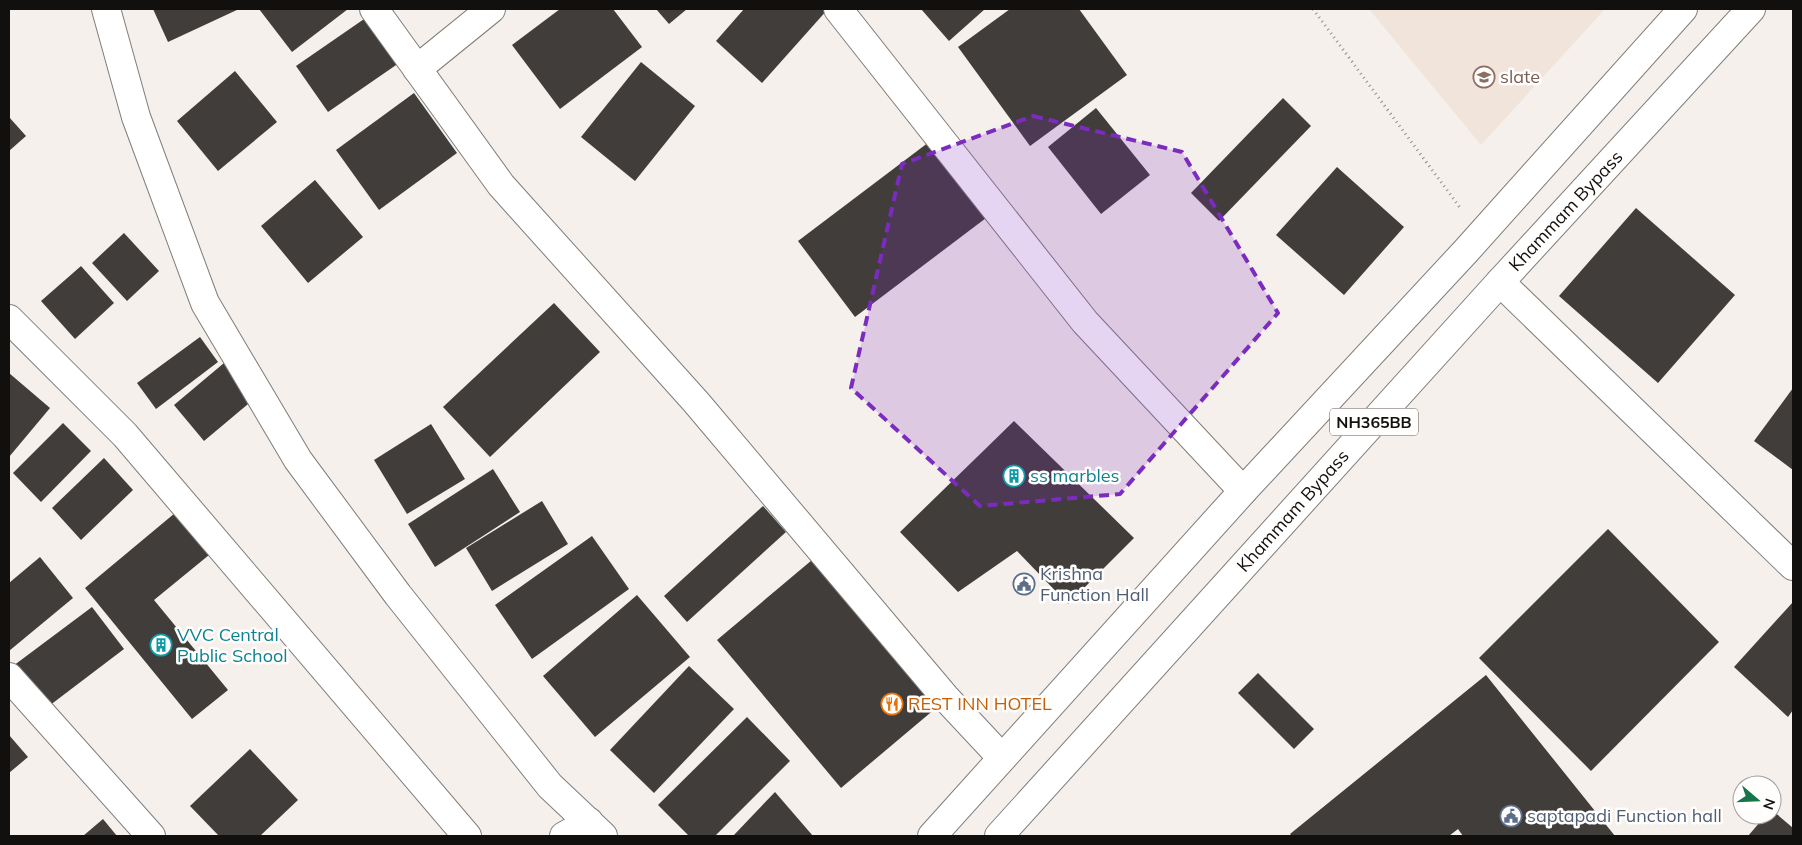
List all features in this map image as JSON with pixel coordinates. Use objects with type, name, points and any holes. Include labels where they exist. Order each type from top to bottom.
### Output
[{"type":"main road","points":[[106,9],[136,117],[205,303],[298,460],[398,595],[550,786],[596,829]]},
{"type":"main road","points":[[374,9],[501,185],[696,402],[939,690],[1002,758]]},
{"type":"main road","points":[[417,69],[491,9]]},
{"type":"main road","points":[[838,9],[1085,322],[1243,491]]},
{"type":"main road","name":"NH365BB","points":[[932,836],[1243,491],[1466,251],[1480,233],[1683,9]]},
{"type":"main road","name":"Khammam Bypass","points":[[999,836],[1500,282],[1751,9]]},
{"type":"main road","points":[[1500,282],[1793,566]]},
{"type":"main road","points":[[9,318],[125,435],[467,836]]},
{"type":"main road","points":[[9,677],[151,836]]},
{"type":"main road","points":[[564,836],[596,829]]},
{"type":"path","points":[[1313,9],[1480,233]]},
{"type":"highlighted area","points":[[1033,116],[1182,152],[1278,313],[1120,494],[980,506],[851,388],[902,164]]},
{"type":"shaded area","name":"slate","points":[[1369,9],[1605,9],[1481,145]]},
{"type":"building","points":[[153,9],[239,9],[168,42]]},
{"type":"building","points":[[259,9],[348,9],[292,52]]},
{"type":"building","points":[[560,9],[613,9],[642,47],[560,109],[512,45]]},
{"type":"building","points":[[656,9],[687,9],[669,24]]},
{"type":"building","points":[[744,9],[828,9],[762,83],[716,41]]},
{"type":"building","points":[[921,9],[985,9],[949,41]]},
{"type":"building","points":[[1010,9],[1079,9],[1127,75],[1030,146],[958,47]]},
{"type":"building","points":[[367,17],[399,63],[328,112],[296,66]]},
{"type":"building","points":[[641,62],[695,106],[635,181],[581,137]]},
{"type":"building","points":[[235,71],[277,122],[218,171],[177,121]]},
{"type":"building","points":[[414,93],[457,153],[379,210],[336,150]]},
{"type":"building","points":[[1283,98],[1311,126],[1219,221],[1191,193]]},
{"type":"building","points":[[1096,108],[1150,175],[1101,214],[1048,147]]},
{"type":"building","points":[[9,117],[26,136],[9,151]]},
{"type":"building","points":[[933,139],[990,215],[855,317],[798,241]]},
{"type":"building","points":[[1337,167],[1404,227],[1344,295],[1276,235]]},
{"type":"building","points":[[315,180],[363,237],[308,283],[261,226]]},
{"type":"building","points":[[1636,208],[1735,295],[1658,383],[1559,296]]},
{"type":"building","points":[[124,233],[159,271],[127,301],[92,263]]},
{"type":"building","points":[[81,266],[114,303],[75,339],[41,301]]},
{"type":"building","points":[[554,303],[600,352],[490,457],[443,407]]},
{"type":"building","points":[[200,337],[218,362],[156,409],[137,383]]},
{"type":"building","points":[[224,363],[254,399],[204,441],[174,405]]},
{"type":"building","points":[[9,373],[50,408],[9,457]]},
{"type":"building","points":[[1793,388],[1793,470],[1754,441]]},
{"type":"building","name":"ss marbles","points":[[1014,421],[1134,538],[1068,604],[1017,551],[958,592],[900,532]]},
{"type":"building","points":[[63,423],[91,451],[41,502],[13,473]]},
{"type":"building","points":[[431,424],[465,479],[407,514],[374,460]]},
{"type":"building","points":[[104,458],[133,490],[81,540],[52,508]]},
{"type":"building","points":[[493,469],[520,512],[435,567],[408,524]]},
{"type":"building","points":[[542,501],[568,544],[492,591],[466,548]]},
{"type":"building","points":[[763,506],[786,532],[687,622],[664,596]]},
{"type":"building","name":"VVC Central Public School","points":[[175,513],[209,555],[154,600],[228,690],[192,719],[85,588]]},
{"type":"building","points":[[1608,529],[1719,642],[1591,771],[1479,658]]},
{"type":"building","points":[[592,536],[629,589],[532,659],[495,605]]},
{"type":"building","points":[[40,557],[73,598],[9,651],[9,583]]},
{"type":"building","points":[[812,560],[936,708],[841,788],[717,640]]},
{"type":"building","points":[[637,595],[690,657],[595,737],[543,676]]},
{"type":"building","points":[[1793,602],[1793,710],[1788,717],[1734,667]]},
{"type":"building","points":[[92,607],[124,649],[41,712],[9,669]]},
{"type":"building","points":[[689,666],[734,709],[654,793],[610,750]]},
{"type":"building","points":[[1258,673],[1314,729],[1294,749],[1238,693]]},
{"type":"building","points":[[1486,675],[1615,836],[1463,836],[1458,829],[1449,836],[1292,836],[1290,834]]},
{"type":"building","points":[[747,717],[790,761],[715,836],[689,836],[658,805]]},
{"type":"building","points":[[9,735],[28,757],[9,773]]},
{"type":"building","points":[[250,749],[298,800],[260,836],[219,836],[190,806]]},
{"type":"building","points":[[775,792],[813,836],[733,836]]},
{"type":"building","points":[[103,819],[117,836],[83,836]]},
{"type":"building","points":[[1782,819],[1793,828],[1793,836],[1748,836],[1757,825],[1782,825]]},
{"type":"place","name":"slate","points":[[1484,77]]},
{"type":"place","name":"ss marbles","points":[[1014,476]]},
{"type":"place","name":"Krishna Function Hall","points":[[1024,584]]},
{"type":"place","name":"VVC Central Public School","points":[[161,645]]},
{"type":"place","name":"REST INN HOTEL","points":[[892,704]]},
{"type":"place","name":"saptapadi Function hall","points":[[1511,816]]}]
